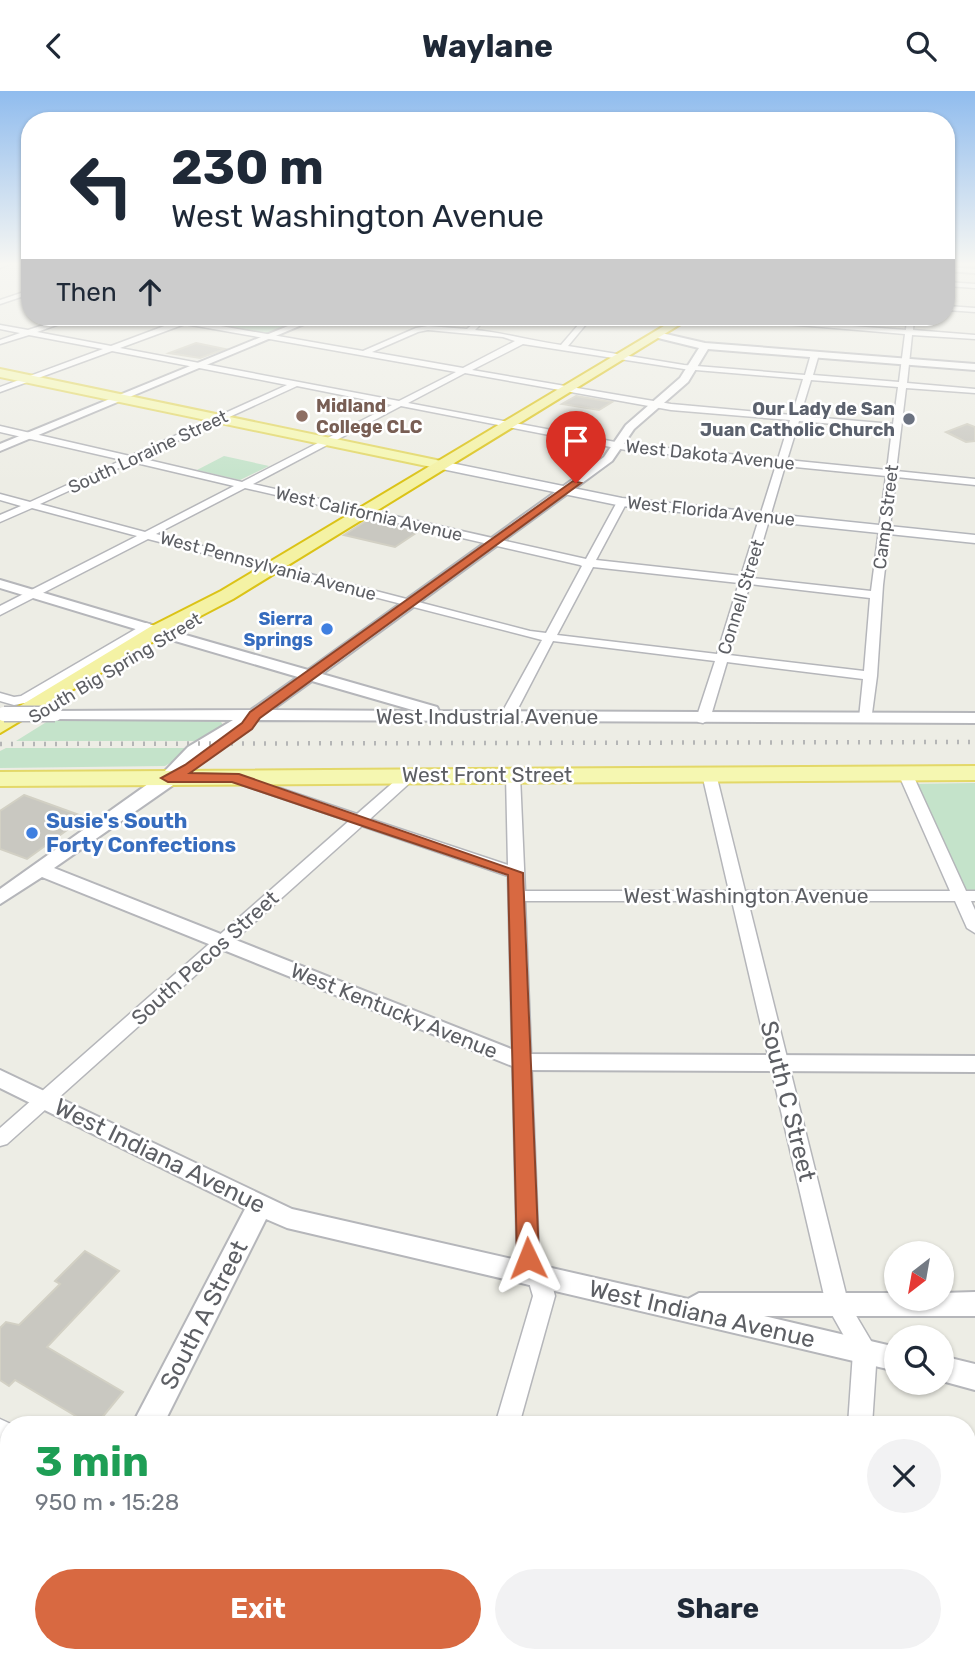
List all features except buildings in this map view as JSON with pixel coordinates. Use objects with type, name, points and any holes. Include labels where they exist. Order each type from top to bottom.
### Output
[{"type":"highway","name":"South Big Spring Street","points":[[1,718],[158,631],[220,604],[228,595],[653,337]]},
{"type":"highway","name":"South Big Spring Street","points":[[0,737],[158,631]]},
{"type":"main road","name":"West Florida Avenue","points":[[0,373],[622,502],[975,539]]},
{"type":"main road","name":"West Front Street","points":[[0,779],[975,773]]},
{"type":"street","name":"West Dakota Avenue","points":[[51,337],[618,445],[975,482]]},
{"type":"street","points":[[0,390],[142,337]]},
{"type":"street","points":[[0,448],[270,337]]},
{"type":"street","points":[[273,337],[656,404],[898,427]]},
{"type":"street","points":[[364,353],[400,337]]},
{"type":"street","points":[[512,337],[521,341],[692,368],[975,391]]},
{"type":"street","points":[[563,348],[572,337]]},
{"type":"street","points":[[668,337],[705,345],[975,367]]},
{"type":"street","name":"Camp Street","points":[[866,718],[908,337]]},
{"type":"street","points":[[0,611],[521,341]]},
{"type":"street","points":[[0,898],[168,778],[190,768],[247,726],[255,715],[608,459],[630,427],[682,383],[705,345]]},
{"type":"street","name":"Connell Street","points":[[703,719],[816,355]]},
{"type":"street","name":"South Loraine Street","points":[[0,519],[295,384]]},
{"type":"street","name":"West California Avenue","points":[[0,429],[590,563],[878,595]]},
{"type":"street","name":"West Pennsylvania Avenue","points":[[0,497],[550,638],[871,675]]},
{"type":"street","points":[[506,718],[622,502]]},
{"type":"street","points":[[0,584],[457,718]]},
{"type":"street","name":"South Big Spring Street","points":[[0,697],[18,701],[158,631]]},
{"type":"street","name":"West Industrial Avenue","points":[[1,718],[55,714],[457,718],[975,718]]},
{"type":"street","name":"South C Street","points":[[709,773],[837,1304],[865,1351]]},
{"type":"street","points":[[905,773],[968,896],[975,928]]},
{"type":"street","points":[[510,1416],[544,1296],[539,1277],[528,1258],[513,775]]},
{"type":"street","name":"South Pecos Street","points":[[0,1139],[409,776]]},
{"type":"street","points":[[234,777],[516,873]]},
{"type":"street","name":"West Kentucky Avenue","points":[[40,869],[522,1062],[975,1064]]},
{"type":"street","name":"West Washington Avenue","points":[[517,896],[968,896]]},
{"type":"street","name":"West Indiana Avenue","points":[[0,1078],[287,1218],[884,1356]]},
{"type":"street","name":"South A Street","points":[[152,1416],[260,1205]]},
{"type":"street","points":[[663,1305],[975,1304]]},
{"type":"street","points":[[861,1416],[865,1351]]},
{"type":"street","points":[[954,1372],[975,1377]]},
{"type":"green space","points":[[224,456],[269,466],[240,480],[197,470]]},
{"type":"green space","points":[[220,720],[224,727],[205,741],[16,741],[48,721]]},
{"type":"green space","points":[[6,748],[195,748],[165,766],[0,768],[0,751]]},
{"type":"green space","points":[[975,783],[975,896],[960,896],[910,784]]},
{"type":"railway","points":[[0,744],[975,742]]},
{"type":"place","name":"Midland College CLC","points":[[302,416]]},
{"type":"place","name":"Our Lady de San Juan Catholic Church","points":[[909,419]]},
{"type":"place","name":"Sierra Springs","points":[[327,629]]},
{"type":"place","name":"Susie's South Forty Confections","points":[[32,833]]},
{"type":"route","points":[[528,1258],[516,873],[234,777],[168,778],[190,768],[247,726],[255,715],[576,483]]}]
